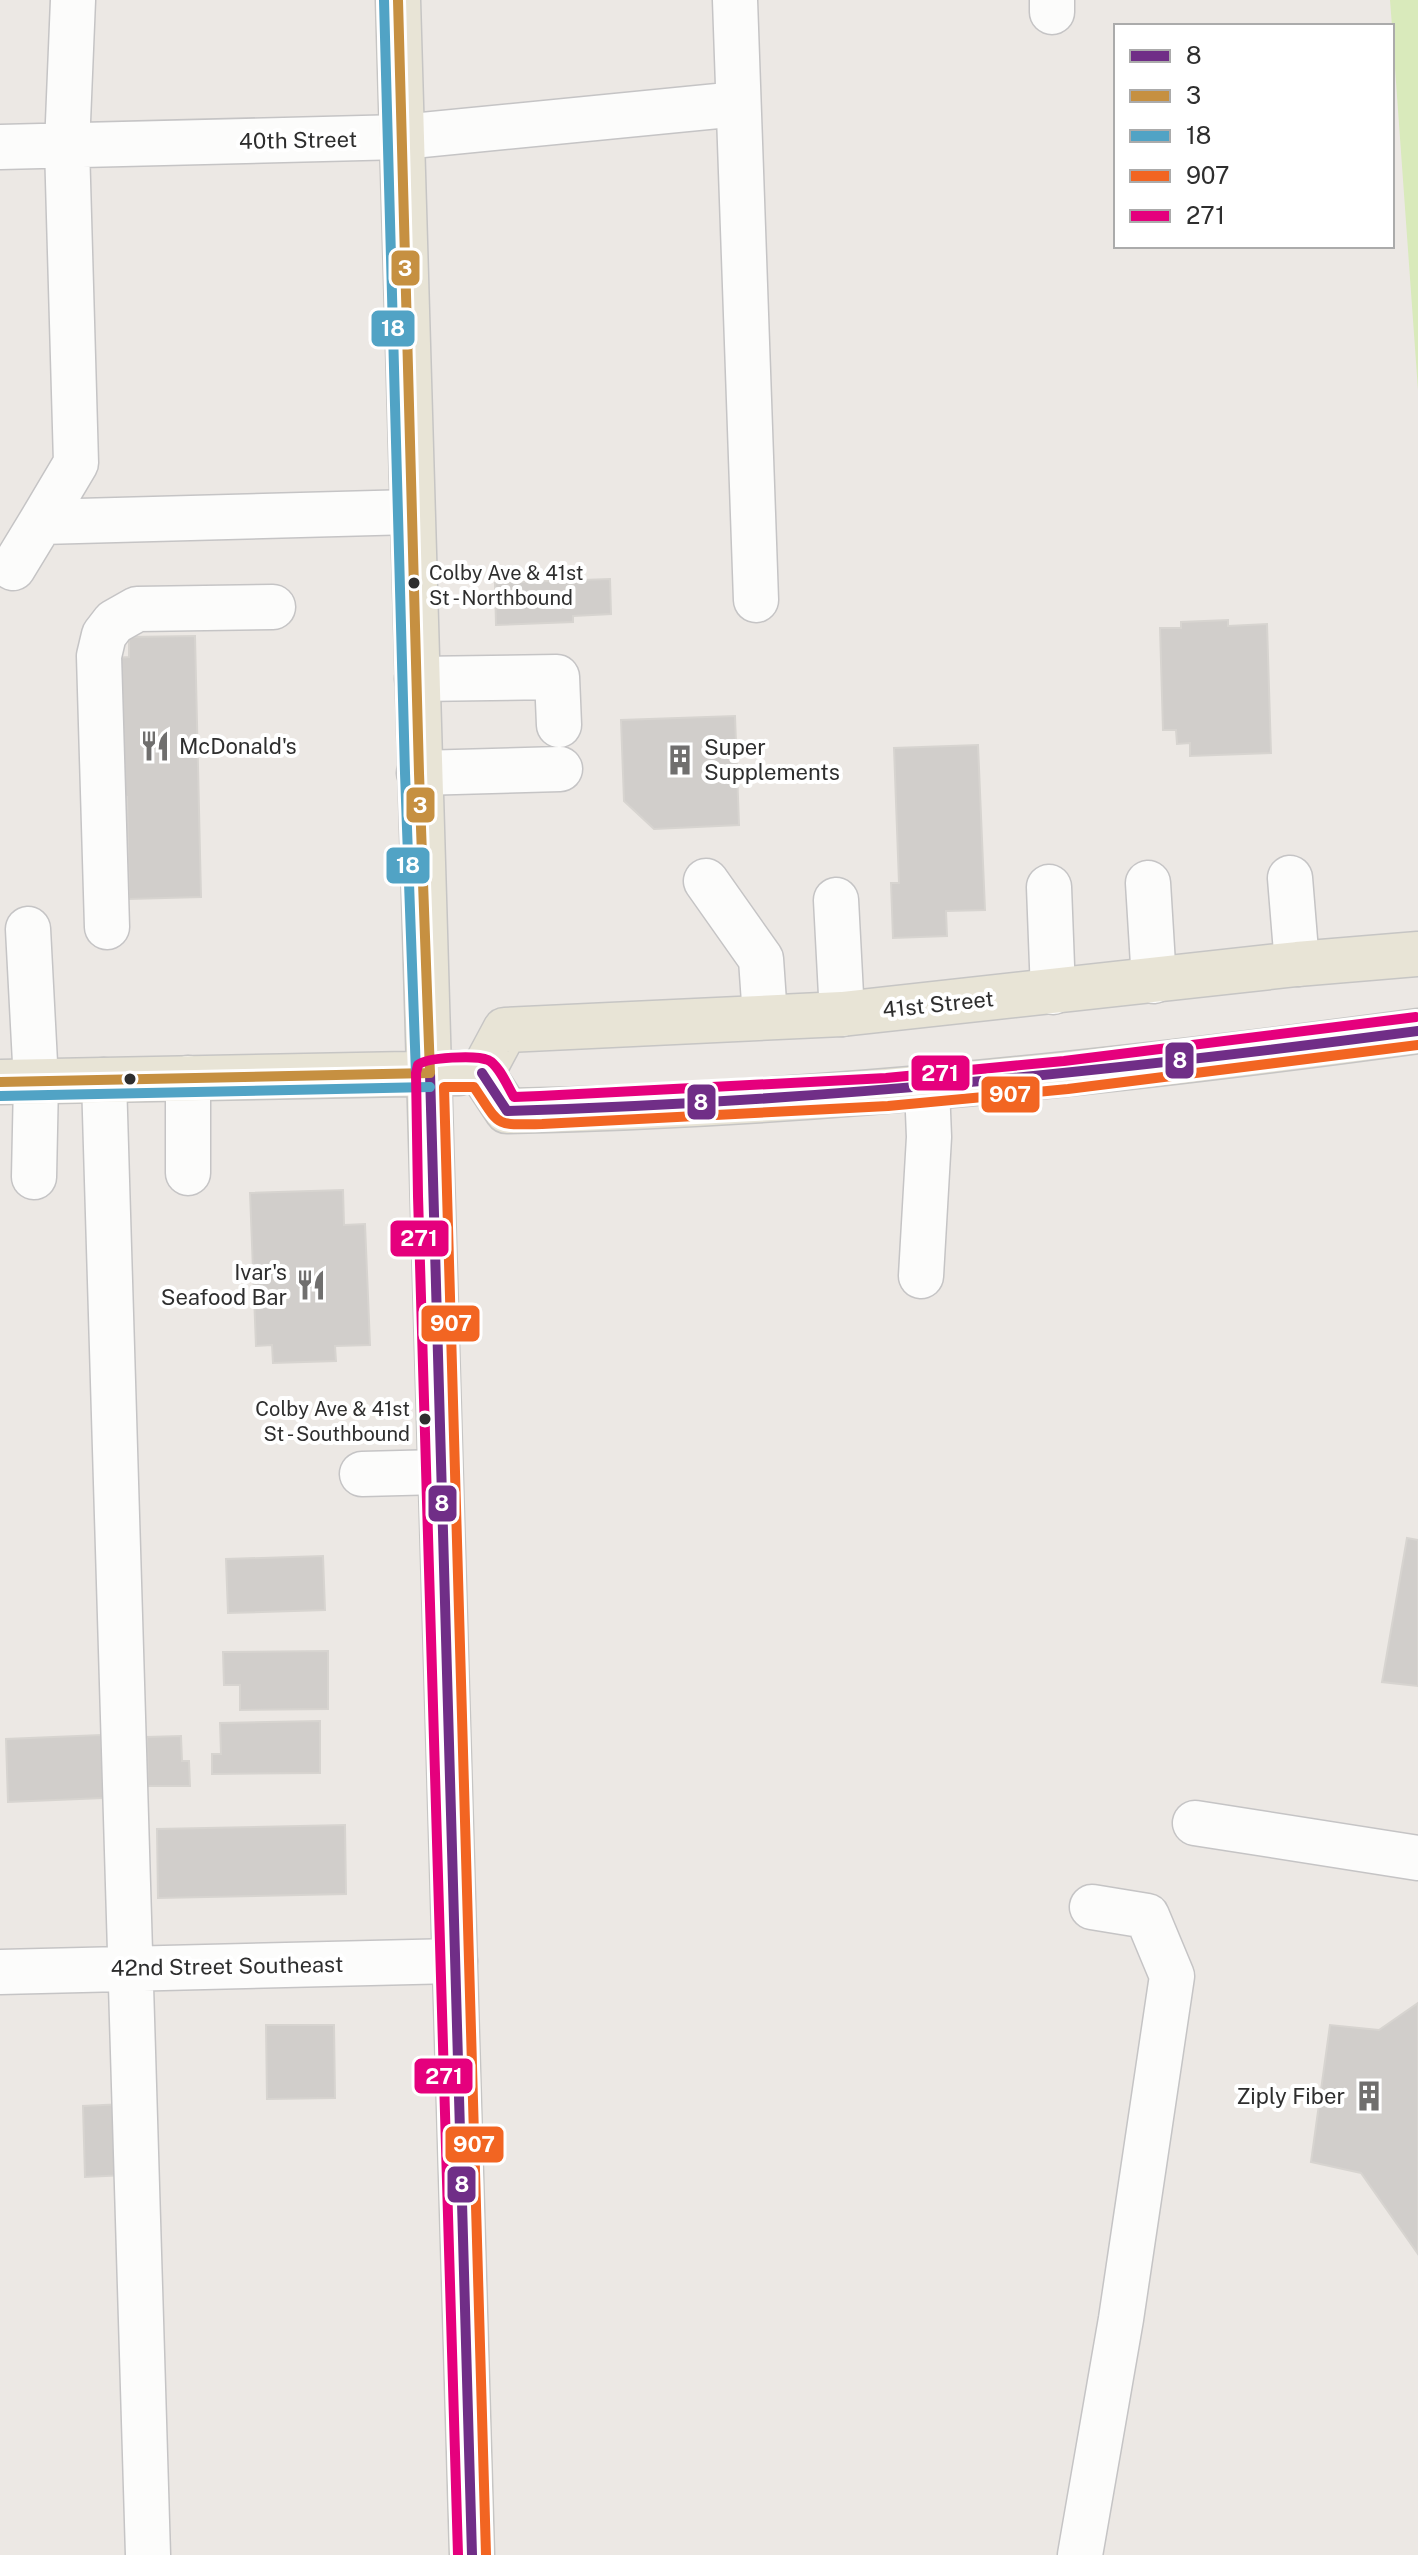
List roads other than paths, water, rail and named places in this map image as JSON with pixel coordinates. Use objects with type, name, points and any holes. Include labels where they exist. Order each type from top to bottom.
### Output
[{"type":"main road","points":[[398,0],[472,2555]]},
{"type":"main road","name":"41st Street","points":[[482,1073],[505,1030],[842,1014],[1297,964],[1418,954]]},
{"type":"main road","points":[[18,1082],[482,1073],[507,1111],[742,1101],[927,1088],[1246,1054],[1418,1031]]},
{"type":"street","points":[[13,568],[76,463],[67,146],[73,0]]},
{"type":"street","points":[[735,0],[756,600]]},
{"type":"street","name":"40th Street","points":[[0,147],[402,137],[738,104]]},
{"type":"street","points":[[41,522],[412,512]]},
{"type":"street","points":[[107,927],[99,656],[104,635],[114,622],[137,609],[273,607]]},
{"type":"street","points":[[417,679],[557,677],[559,725]]},
{"type":"street","points":[[419,773],[560,769]]},
{"type":"street","points":[[1290,878],[1297,964]]},
{"type":"street","points":[[706,881],[761,959],[765,1017]]},
{"type":"street","points":[[1148,883],[1154,981]]},
{"type":"street","points":[[1049,887],[1053,992]]},
{"type":"street","points":[[836,900],[842,1014]]},
{"type":"street","points":[[28,929],[18,1082],[34,1177]]},
{"type":"street","points":[[188,1078],[188,1173]]},
{"type":"street","points":[[104,1080],[141,2300],[153,2371],[148,2555]]},
{"type":"street","points":[[921,1276],[929,1137],[927,1088]]},
{"type":"street","points":[[362,1474],[440,1472]]},
{"type":"street","points":[[1195,1823],[1418,1858]]},
{"type":"street","points":[[1080,2555],[1121,2319],[1172,1976],[1147,1916],[1092,1907]]},
{"type":"street","name":"42nd Street Southeast","points":[[0,1972],[455,1961]]},
{"type":"place","name":"Colby Ave & 41st St - Northbound","points":[[414,583]]},
{"type":"place","name":"McDonald's","points":[[155,746]]},
{"type":"place","name":"Super Supplements","points":[[680,760]]},
{"type":"place","name":"Ivar's Seafood Bar","points":[[311,1285]]},
{"type":"place","name":"Colby Ave & 41st St - Southbound","points":[[425,1419]]},
{"type":"place","name":"Ziply Fiber","points":[[1369,2096]]}]
